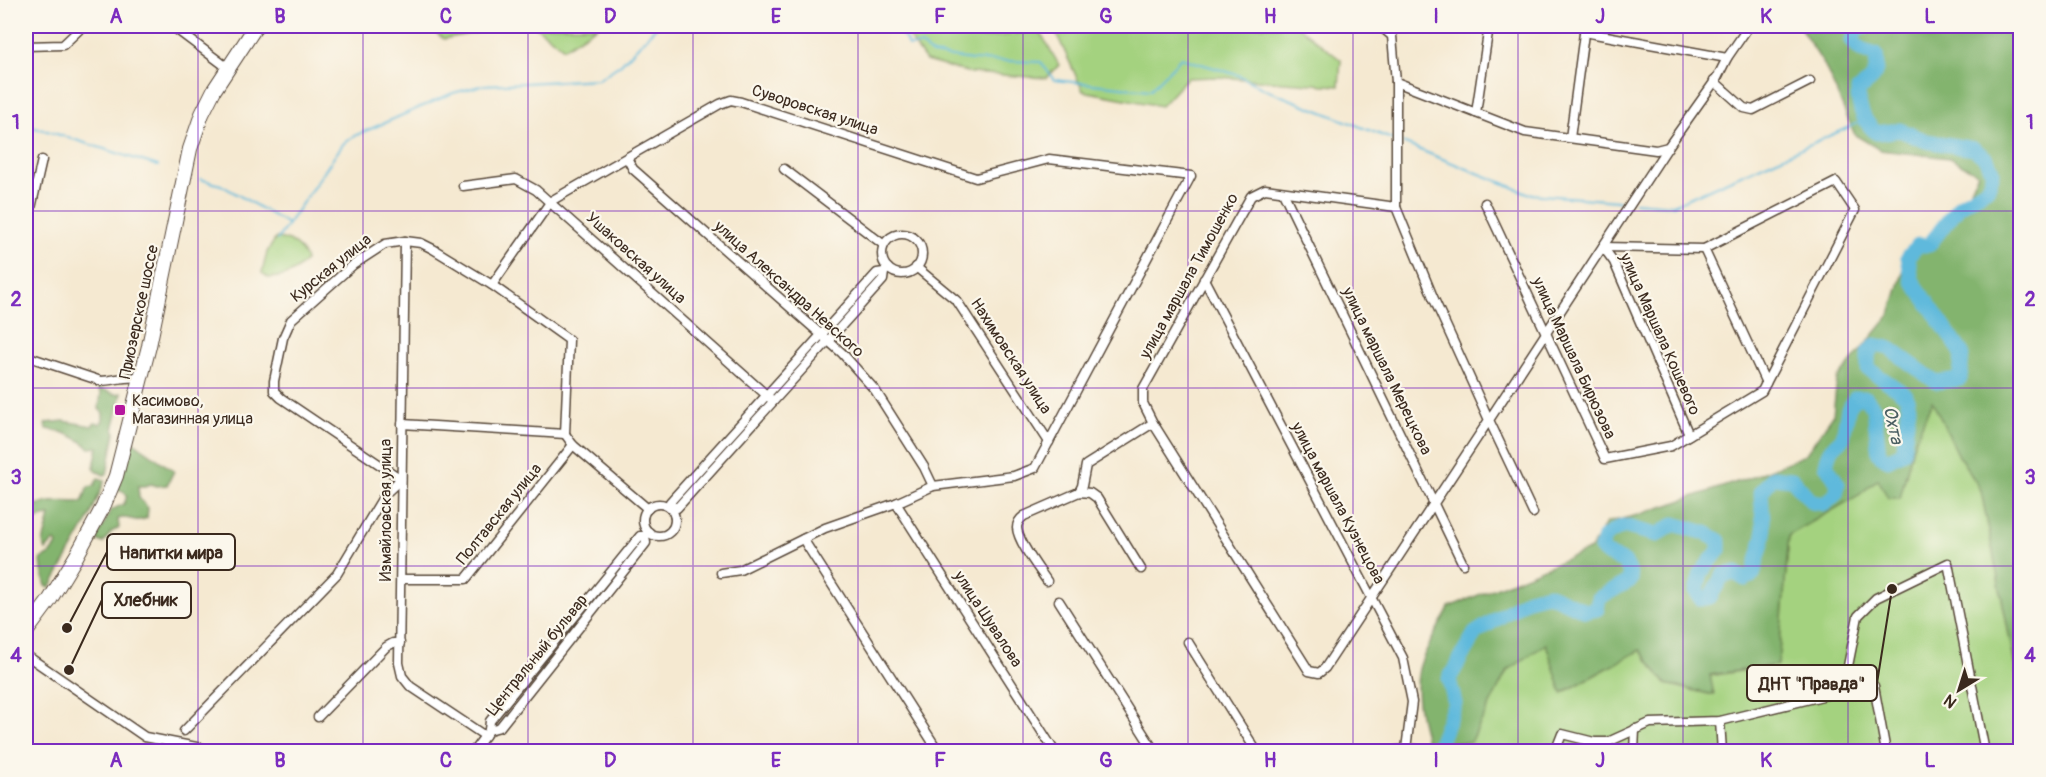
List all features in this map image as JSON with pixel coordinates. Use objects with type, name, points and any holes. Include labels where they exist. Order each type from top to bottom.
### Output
[{"type":"main road","name":"Приозерское шоссе","points":[[26,632],[59,584],[103,507],[116,476],[141,378],[190,148],[201,114],[256,26]]},
{"type":"street","points":[[26,46],[63,45],[83,26]]},
{"type":"street","points":[[172,26],[228,68]]},
{"type":"street","points":[[1380,26],[1392,36]]},
{"type":"street","points":[[1476,113],[1489,26]]},
{"type":"street","name":"улица маршала Тимошенко","points":[[1396,207],[1265,189],[1251,196],[1143,389],[1143,403],[1153,423],[1309,671],[1319,673],[1749,26]]},
{"type":"street","points":[[1396,27],[1392,36],[1396,82],[1396,207],[1433,297],[1533,513]]},
{"type":"street","points":[[1570,138],[1585,29],[1727,58]]},
{"type":"street","points":[[1714,81],[1744,108],[1753,110],[1810,81]]},
{"type":"street","points":[[1396,82],[1525,132],[1656,150],[1668,147]]},
{"type":"street","name":"Суворовская улица","points":[[492,285],[551,201],[720,104],[731,100],[976,178],[1049,159],[1191,176],[1048,442]]},
{"type":"street","name":"улица Александра Невского","points":[[627,158],[633,169],[823,339],[842,353],[875,390],[924,467],[933,486]]},
{"type":"street","points":[[26,231],[42,160]]},
{"type":"street","points":[[784,169],[884,245]]},
{"type":"street","name":"Ушаковская улица","points":[[463,186],[516,179],[536,190],[770,398]]},
{"type":"street","points":[[1603,247],[1704,249],[1836,182],[1855,210],[1766,383]]},
{"type":"street","name":"улица маршала Мерецкова","points":[[1283,192],[1462,564]]},
{"type":"street","name":"улица Маршала Бирюзова","points":[[1485,202],[1605,459],[1671,446],[1762,390],[1766,383]]},
{"type":"street","points":[[671,507],[675,520],[674,527],[669,533],[662,536],[647,534],[643,521],[648,509],[658,504],[677,508],[877,273],[886,270],[902,273],[916,267],[921,258],[921,247],[915,238],[907,234],[898,234],[889,238],[882,253],[886,270]]},
{"type":"street","points":[[405,241],[420,243],[433,249],[492,285],[569,340],[565,434],[573,445],[648,509]]},
{"type":"street","name":"Измайловская улица","points":[[405,241],[399,663],[402,676],[410,686],[487,733]]},
{"type":"street","name":"Курская улица","points":[[401,479],[281,398],[274,391],[274,381],[283,338],[291,320],[353,265],[385,244],[405,241]]},
{"type":"street","name":"улица Маршала Кошевого","points":[[1603,247],[1614,262],[1689,435]]},
{"type":"street","points":[[1704,249],[1766,383]]},
{"type":"street","name":"Нахимовская улица","points":[[916,267],[957,301],[1048,442]]},
{"type":"street","name":"улица маршала Кузнецова","points":[[1204,279],[1402,658],[1412,702],[1410,749]]},
{"type":"street","points":[[26,356],[101,381],[123,376],[141,378]]},
{"type":"street","points":[[1078,492],[1082,486],[1086,465],[1153,423]]},
{"type":"street","points":[[402,424],[565,434]]},
{"type":"street","points":[[722,573],[740,570],[825,528],[896,503],[933,486],[1014,476],[1035,468],[1048,442]]},
{"type":"street","name":"Полтавская улица","points":[[401,579],[466,579],[573,445]]},
{"type":"street","points":[[1083,475],[1141,569]]},
{"type":"street","points":[[184,731],[337,574],[384,494],[401,479]]},
{"type":"street","points":[[1047,581],[1020,537],[1017,528],[1019,520],[1078,492],[1090,493],[1097,498]]},
{"type":"street","name":"улица Шувалова","points":[[896,503],[1054,752]]},
{"type":"street","name":"Центральный бульвар","points":[[473,752],[487,733],[500,727],[646,543],[647,534]]},
{"type":"street","points":[[803,539],[937,749]]},
{"type":"street","points":[[1843,691],[1858,616],[1876,598],[1948,563],[1985,752]]},
{"type":"street","points":[[1059,601],[1155,752]]},
{"type":"street","points":[[318,717],[386,647],[400,642]]},
{"type":"street","points":[[1188,642],[1257,752]]},
{"type":"street","points":[[26,655],[153,740],[222,752]]},
{"type":"street","points":[[1555,752],[1562,734],[1594,742],[1608,742],[1650,723],[1720,721],[1843,691],[1874,686],[1886,752]]},
{"type":"street","points":[[1720,721],[1722,752]]},
{"type":"street","points":[[1634,752],[1635,729]]},
{"type":"street","points":[[1374,752],[1410,749],[1444,752]]},
{"type":"green space","points":[[426,26],[508,26],[444,39]]},
{"type":"green space","points":[[535,26],[598,26],[564,48]]},
{"type":"green space","points":[[1053,26],[1297,26],[1341,60],[1339,86],[1217,77],[1187,78],[1161,106],[1083,91]]},
{"type":"green space","points":[[1799,26],[2020,26],[2020,692],[1981,490],[1959,456],[1932,401],[1913,446],[1900,498],[1888,498],[1878,479],[1859,495],[1789,535],[1778,665],[1710,675],[1714,695],[1666,684],[1640,650],[1562,693],[1546,644],[1507,671],[1471,742],[1447,743],[1444,752],[1429,751],[1419,711],[1417,679],[1424,655],[1449,607],[1591,549],[1606,523],[1638,515],[1752,477],[1805,455],[1833,415],[1837,379],[1890,315],[1903,272],[1934,230],[1967,199],[1978,173],[1949,158],[1880,150],[1855,135],[1825,66]]},
{"type":"green space","points":[[903,29],[944,37],[987,38],[1039,30],[1059,65],[1046,78],[970,73],[926,61]]},
{"type":"green space","points":[[276,238],[294,244],[306,260],[290,274],[269,278],[262,273],[267,252]]},
{"type":"green space","points":[[99,388],[115,394],[122,393],[114,425],[115,433],[107,474],[104,475],[96,471],[94,467],[98,447],[90,448],[70,435],[47,429],[45,426],[46,423],[64,421],[92,426],[95,423],[100,424],[103,421],[103,413],[99,409],[101,393]]},
{"type":"green space","points":[[1932,400],[1959,456],[1981,490],[2020,692],[2020,751],[1444,752],[1446,743],[1471,742],[1507,671],[1546,643],[1563,693],[1640,650],[1666,684],[1713,695],[1710,676],[1778,665],[1789,535],[1859,495],[1878,479],[1900,498],[1913,446]]},
{"type":"green space","points":[[132,441],[174,471],[167,485],[138,486],[139,498],[148,508],[147,518],[118,519],[119,528],[111,532],[103,543],[97,538],[111,510],[124,504],[127,496],[118,489]]},
{"type":"green space","points":[[98,478],[105,480],[89,519],[50,588],[46,586],[41,559],[51,554],[57,544],[55,541],[46,550],[43,543],[50,516],[26,525],[26,509],[60,501],[82,502],[88,487],[94,486]]},
{"type":"waterway","points":[[277,240],[343,144],[352,137],[453,93],[484,85],[599,79],[621,64],[657,26]]},
{"type":"waterway","points":[[871,26],[898,32],[906,40],[908,46],[921,45],[932,54],[972,60],[1041,62],[1054,80],[1150,90],[1181,58],[1238,75],[1264,89],[1394,140]]},
{"type":"waterway","name":"Охта","points":[[1436,752],[1455,703],[1449,679],[1475,633],[1528,599],[1548,594],[1586,611],[1597,609],[1599,598],[1631,580],[1623,561],[1610,556],[1601,548],[1604,537],[1623,526],[1657,535],[1674,524],[1706,533],[1719,541],[1719,550],[1701,573],[1696,592],[1701,599],[1710,597],[1723,575],[1735,573],[1745,579],[1753,575],[1764,536],[1761,492],[1773,477],[1792,479],[1812,502],[1825,504],[1836,494],[1838,484],[1826,465],[1830,450],[1843,438],[1848,409],[1855,398],[1866,398],[1874,409],[1879,454],[1888,460],[1903,452],[1909,407],[1906,395],[1868,369],[1868,353],[1875,345],[1889,348],[1936,382],[1960,379],[1962,353],[1912,280],[1908,257],[1918,245],[1929,245],[1960,205],[1988,188],[1993,173],[1987,159],[1974,149],[1926,141],[1900,130],[1877,133],[1868,124],[1860,108],[1858,90],[1874,76],[1877,67],[1876,55],[1860,50],[1852,40],[1857,29],[1867,26]]},
{"type":"waterway","points":[[1635,202],[1673,205],[1865,120]]},
{"type":"waterway","points":[[26,126],[158,166]]},
{"type":"waterway","points":[[1400,142],[1530,194],[1630,202]]},
{"type":"waterway","points":[[200,179],[221,185],[288,224]]},
{"type":"place","name":"Касимово, Магазинная улица","points":[[120,410]]},
{"type":"place","name":"ДНТ \"Правда\"","points":[[1892,589]]},
{"type":"place","name":"Напитки мира","points":[[67,628]]},
{"type":"place","name":"Хлебник","points":[[69,670]]}]
